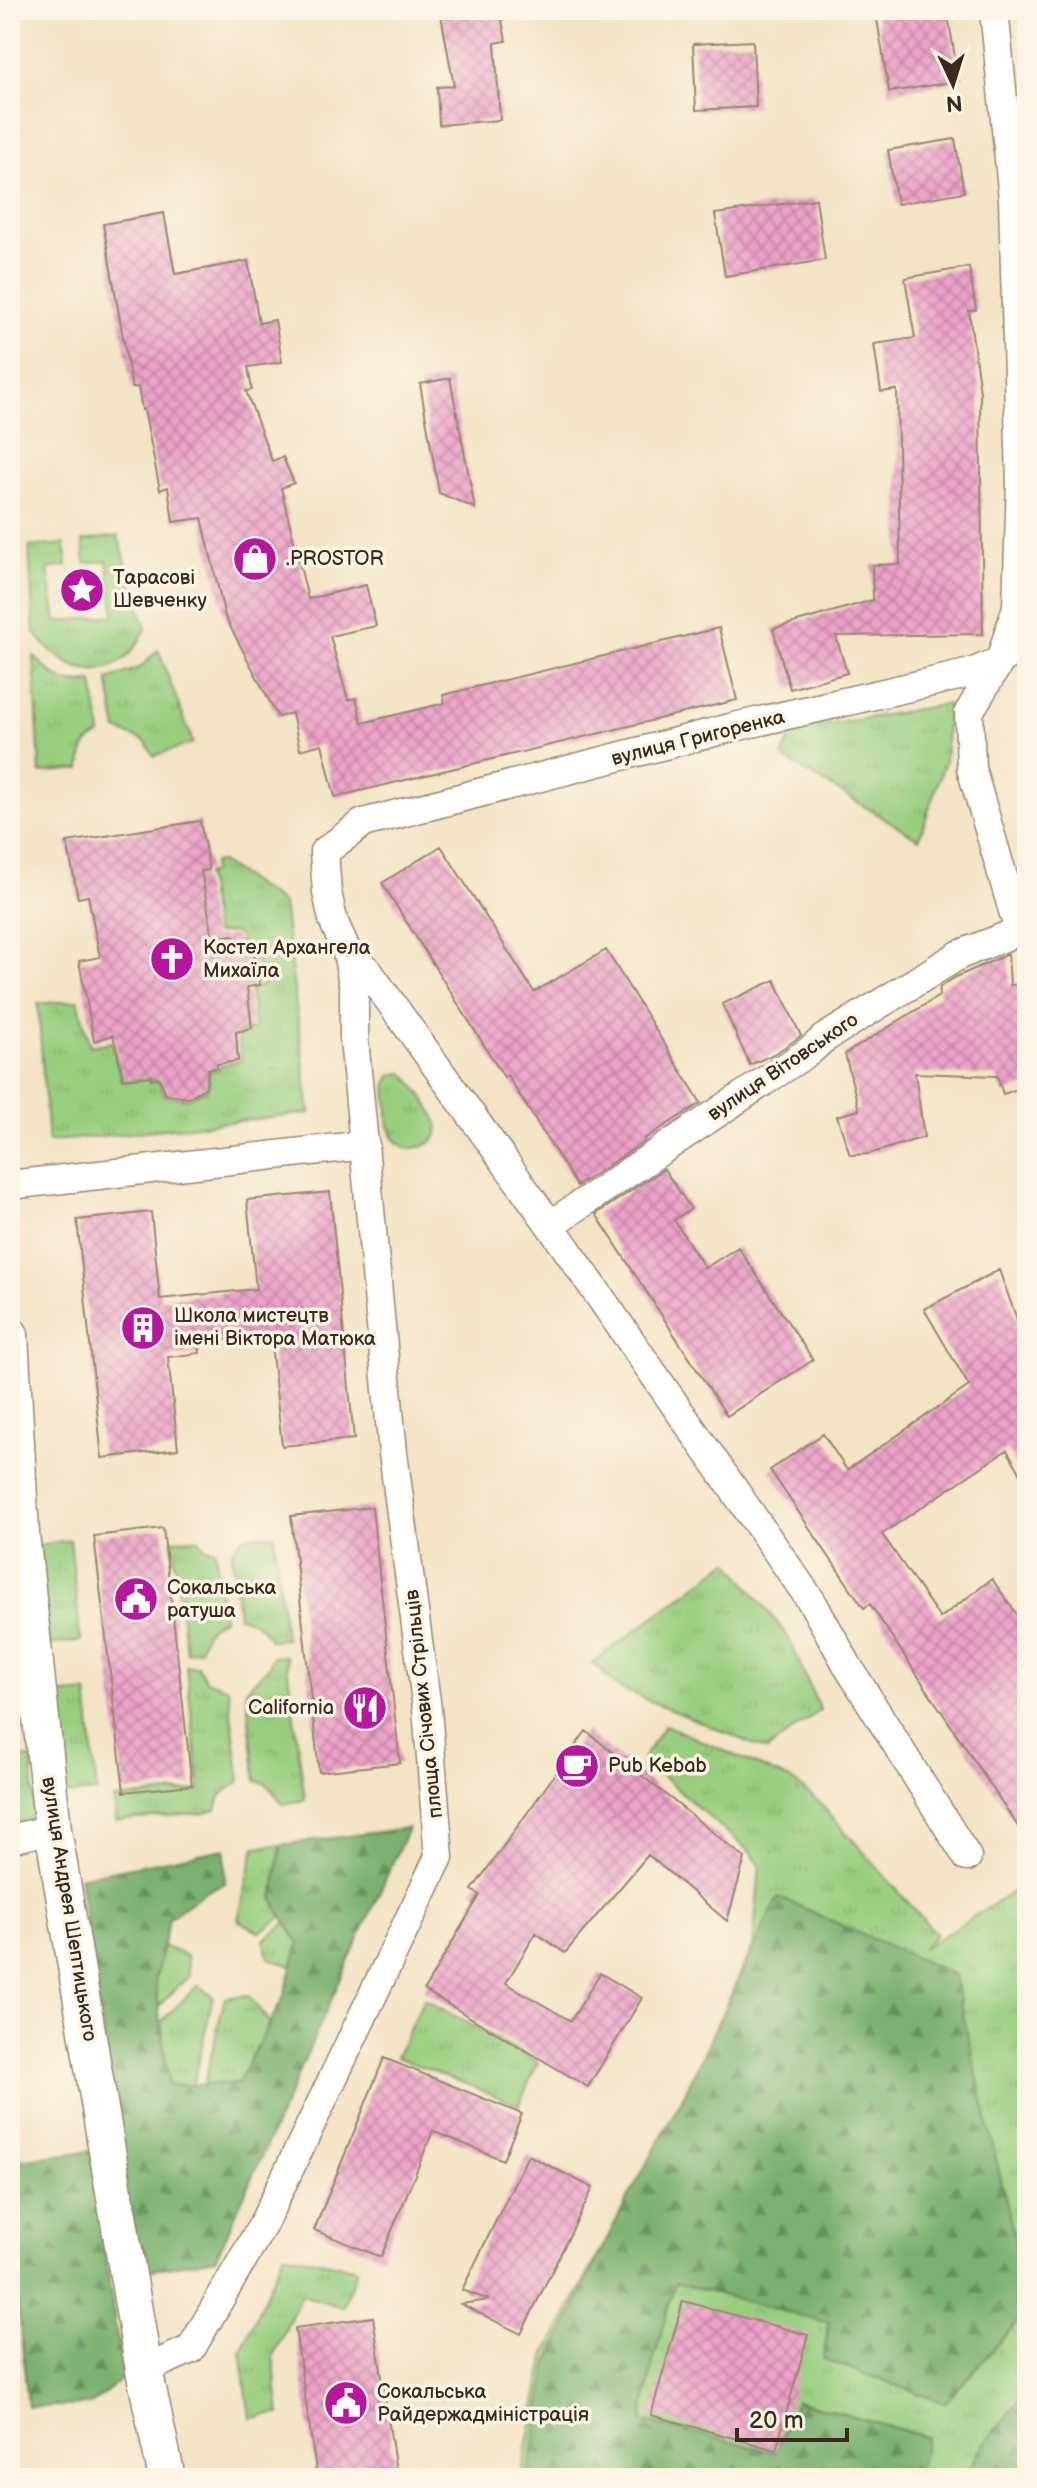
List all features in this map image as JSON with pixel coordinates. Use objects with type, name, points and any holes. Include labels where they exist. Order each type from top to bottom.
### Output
[{"type":"street","points":[[994,10],[1013,199],[1024,477],[1017,607],[1000,661],[969,712],[971,768],[1023,932]]},
{"type":"street","name":"вулиця Григоренка","points":[[363,823],[730,728],[971,673],[1000,661],[1027,642]]},
{"type":"street","name":"площа Січових Стрільців","points":[[144,2370],[191,2349],[262,2226],[439,1857],[427,1709],[393,1453],[354,1039],[354,989],[347,952],[333,920],[324,852],[363,823]]},
{"type":"street","name":"вулиця Вітовського","points":[[550,1225],[901,989],[959,955],[1023,932]]},
{"type":"street","name":"площа Січових Стрільців","points":[[347,952],[368,971],[550,1225],[812,1602],[849,1668],[967,1857]]},
{"type":"street","points":[[10,1185],[365,1145]]},
{"type":"street","name":"вулиця Андрея Шептицького","points":[[10,1335],[21,1534],[53,1829],[144,2370],[167,2478]]},
{"type":"street","points":[[10,1839],[53,1829]]},
{"type":"green space","points":[[118,536],[146,629],[124,660],[107,668],[83,669],[61,659],[34,632],[29,547],[65,544],[67,566],[48,569],[56,622],[115,615],[107,561],[85,563],[83,541]]},
{"type":"green space","points":[[158,650],[193,743],[154,756],[145,741],[117,730],[108,680],[141,667]]},
{"type":"green space","points":[[34,656],[66,681],[93,682],[101,734],[85,748],[81,769],[40,773]]},
{"type":"green space","points":[[948,704],[945,761],[919,839],[782,757],[793,731]]},
{"type":"green space","points":[[221,862],[283,904],[310,1113],[48,1142],[38,1004],[78,1000],[90,1046],[112,1042],[122,1081],[158,1080],[165,1095],[188,1099],[208,1088],[209,1071],[241,1061],[238,1033],[255,1029],[250,989],[263,986],[255,950],[243,950],[240,937],[233,932],[215,934],[206,874],[213,872],[213,863]]},
{"type":"green space","points":[[403,1073],[427,1103],[438,1129],[437,1135],[427,1144],[407,1149],[395,1140],[389,1126],[386,1085],[392,1075]]},
{"type":"green space","points":[[274,1534],[285,1639],[270,1640],[257,1624],[238,1616],[232,1550],[244,1537]]},
{"type":"green space","points":[[199,1539],[206,1548],[215,1550],[223,1619],[207,1630],[200,1649],[186,1652],[172,1540]]},
{"type":"green space","points":[[70,1540],[81,1641],[48,1645],[39,1545]]},
{"type":"green space","points":[[729,1561],[788,1637],[820,1710],[767,1750],[619,1688],[592,1663]]},
{"type":"green space","points":[[286,1656],[305,1800],[283,1804],[266,1783],[256,1781],[246,1690],[269,1666],[273,1657]]},
{"type":"green space","points":[[186,1666],[197,1666],[206,1680],[228,1688],[240,1781],[220,1796],[216,1810],[116,1821],[114,1799],[200,1790]]},
{"type":"green space","points":[[87,1692],[97,1792],[63,1795],[53,1695]]},
{"type":"green space","points":[[665,1725],[793,1781],[820,1803],[936,1934],[922,1949],[1016,1890],[1027,1908],[1027,2478],[521,2478],[546,2353],[686,2091],[753,1946],[760,1865],[751,1853],[642,1759]]},
{"type":"green space","points":[[10,1754],[32,1759],[34,1815],[27,1821],[10,1824]]},
{"type":"green space","points":[[408,1828],[216,2258],[140,2272],[79,1877],[225,1849],[225,1883],[206,1891],[169,1918],[155,1980],[169,2086],[238,2083],[284,1996],[299,1943],[273,1900],[281,1845]]},
{"type":"green space","points":[[281,1845],[273,1899],[283,1916],[260,1932],[238,1920],[255,1847]]},
{"type":"green space","points":[[778,1897],[954,1975],[1027,2293],[1027,2311],[945,2403],[823,2359],[829,2323],[675,2283],[653,2363],[642,2421],[775,2452],[796,2401],[927,2437],[916,2478],[528,2478],[548,2363],[618,2217],[686,2091]]},
{"type":"green space","points":[[287,1922],[299,1943],[293,1967],[269,1958],[264,1940]]},
{"type":"green space","points":[[162,1946],[187,1956],[189,1976],[158,2007],[155,1980]]},
{"type":"green space","points":[[198,1985],[213,1997],[193,2085],[169,2086],[161,2022]]},
{"type":"green space","points":[[248,1995],[270,2023],[238,2083],[204,2085],[225,1998]]},
{"type":"green space","points":[[424,1999],[538,2062],[519,2105],[396,2057]]},
{"type":"green space","points":[[90,2151],[123,2378],[90,2405],[28,2407],[10,2219],[10,2161]]},
{"type":"green space","points":[[284,2253],[357,2269],[343,2307],[301,2295],[273,2356],[280,2414],[250,2418],[241,2351]]},
{"type":"green space","points":[[1027,2392],[1027,2478],[968,2478],[978,2451]]},
{"type":"building","points":[[440,10],[500,10],[506,41],[495,43],[500,120],[439,125],[437,87],[454,86]]},
{"type":"building","points":[[947,10],[959,81],[889,92],[876,13]]},
{"type":"building","points":[[753,41],[756,107],[696,110],[693,44]]},
{"type":"building","points":[[955,139],[964,192],[897,204],[888,150]]},
{"type":"building","points":[[816,199],[825,260],[725,276],[715,214]]},
{"type":"building","points":[[164,213],[175,274],[248,261],[259,323],[275,320],[282,362],[248,367],[252,390],[246,391],[272,461],[283,457],[294,483],[281,488],[308,599],[366,585],[376,626],[330,636],[348,700],[356,698],[362,723],[445,703],[443,695],[719,628],[737,700],[335,797],[322,744],[300,750],[292,713],[278,717],[225,617],[202,518],[173,522],[168,487],[160,490],[138,387],[132,388],[103,224]]},
{"type":"building","points":[[969,267],[976,310],[969,311],[980,393],[983,634],[836,636],[847,673],[790,689],[773,629],[873,600],[872,565],[900,564],[897,390],[881,392],[874,344],[915,338],[905,278]]},
{"type":"building","points":[[450,378],[475,508],[439,493],[420,384]]},
{"type":"building","name":"Костел Архангела Михаїла","points":[[200,821],[209,870],[201,871],[213,938],[232,935],[255,957],[260,985],[247,987],[252,1028],[236,1032],[238,1061],[217,1064],[217,1068],[208,1069],[206,1087],[188,1098],[166,1094],[159,1078],[123,1079],[113,1035],[94,1041],[79,961],[100,957],[88,896],[78,898],[67,842]]},
{"type":"building","points":[[441,846],[534,992],[606,950],[701,1103],[577,1186],[382,883]]},
{"type":"building","points":[[1008,954],[1010,985],[1027,984],[1027,1086],[1003,1094],[997,1076],[915,1073],[924,1137],[869,1154],[850,1155],[837,1116],[859,1110],[845,1054],[939,996],[940,987],[956,977]]},
{"type":"building","points":[[775,980],[801,1036],[776,1053],[750,1065],[722,1004]]},
{"type":"building","points":[[664,1169],[691,1209],[674,1220],[705,1268],[738,1247],[813,1360],[727,1416],[596,1214]]},
{"type":"building","points":[[330,1192],[354,1439],[282,1446],[270,1335],[199,1343],[200,1353],[168,1357],[178,1449],[102,1458],[77,1220],[151,1212],[160,1299],[256,1289],[247,1200]]},
{"type":"building","points":[[999,1270],[1027,1347],[1027,1484],[1007,1450],[882,1534],[940,1618],[992,1579],[1027,1629],[1027,1840],[870,1604],[864,1608],[770,1470],[823,1434],[847,1470],[969,1386],[924,1309]]},
{"type":"building","points":[[372,1507],[400,1763],[319,1772],[291,1516]]},
{"type":"building","name":"Сокальська ратуша","points":[[163,1528],[192,1785],[124,1792],[94,1536]]},
{"type":"building","points":[[586,1731],[745,1858],[727,1921],[648,1855],[565,1953],[536,1933],[506,1983],[571,2021],[600,1973],[642,1998],[588,2087],[424,1990],[480,1895],[472,1890]]},
{"type":"building","points":[[384,2058],[522,2114],[503,2160],[433,2131],[381,2257],[314,2230]]},
{"type":"building","points":[[528,2155],[593,2188],[521,2334],[461,2304],[489,2300],[462,2290]]},
{"type":"building","points":[[683,2301],[808,2335],[776,2450],[651,2415]]},
{"type":"building","name":"Сокальська Райдержадміністрація","points":[[373,2317],[397,2478],[317,2478],[295,2328]]},
{"type":"place","name":".PROSTOR","points":[[255,559]]},
{"type":"place","name":"Тарасові Шевченку","points":[[82,590]]},
{"type":"place","name":"Костел Архангела Михаїла","points":[[172,959]]},
{"type":"place","name":"Школа мистецтв імені Віктора Матюка","points":[[143,1328]]},
{"type":"place","name":"Сокальська ратуша","points":[[136,1599]]},
{"type":"place","name":"California","points":[[365,1708]]},
{"type":"place","name":"Pub Kebab","points":[[577,1766]]},
{"type":"place","name":"Сокальська Райдержадміністрація","points":[[346,2403]]}]
